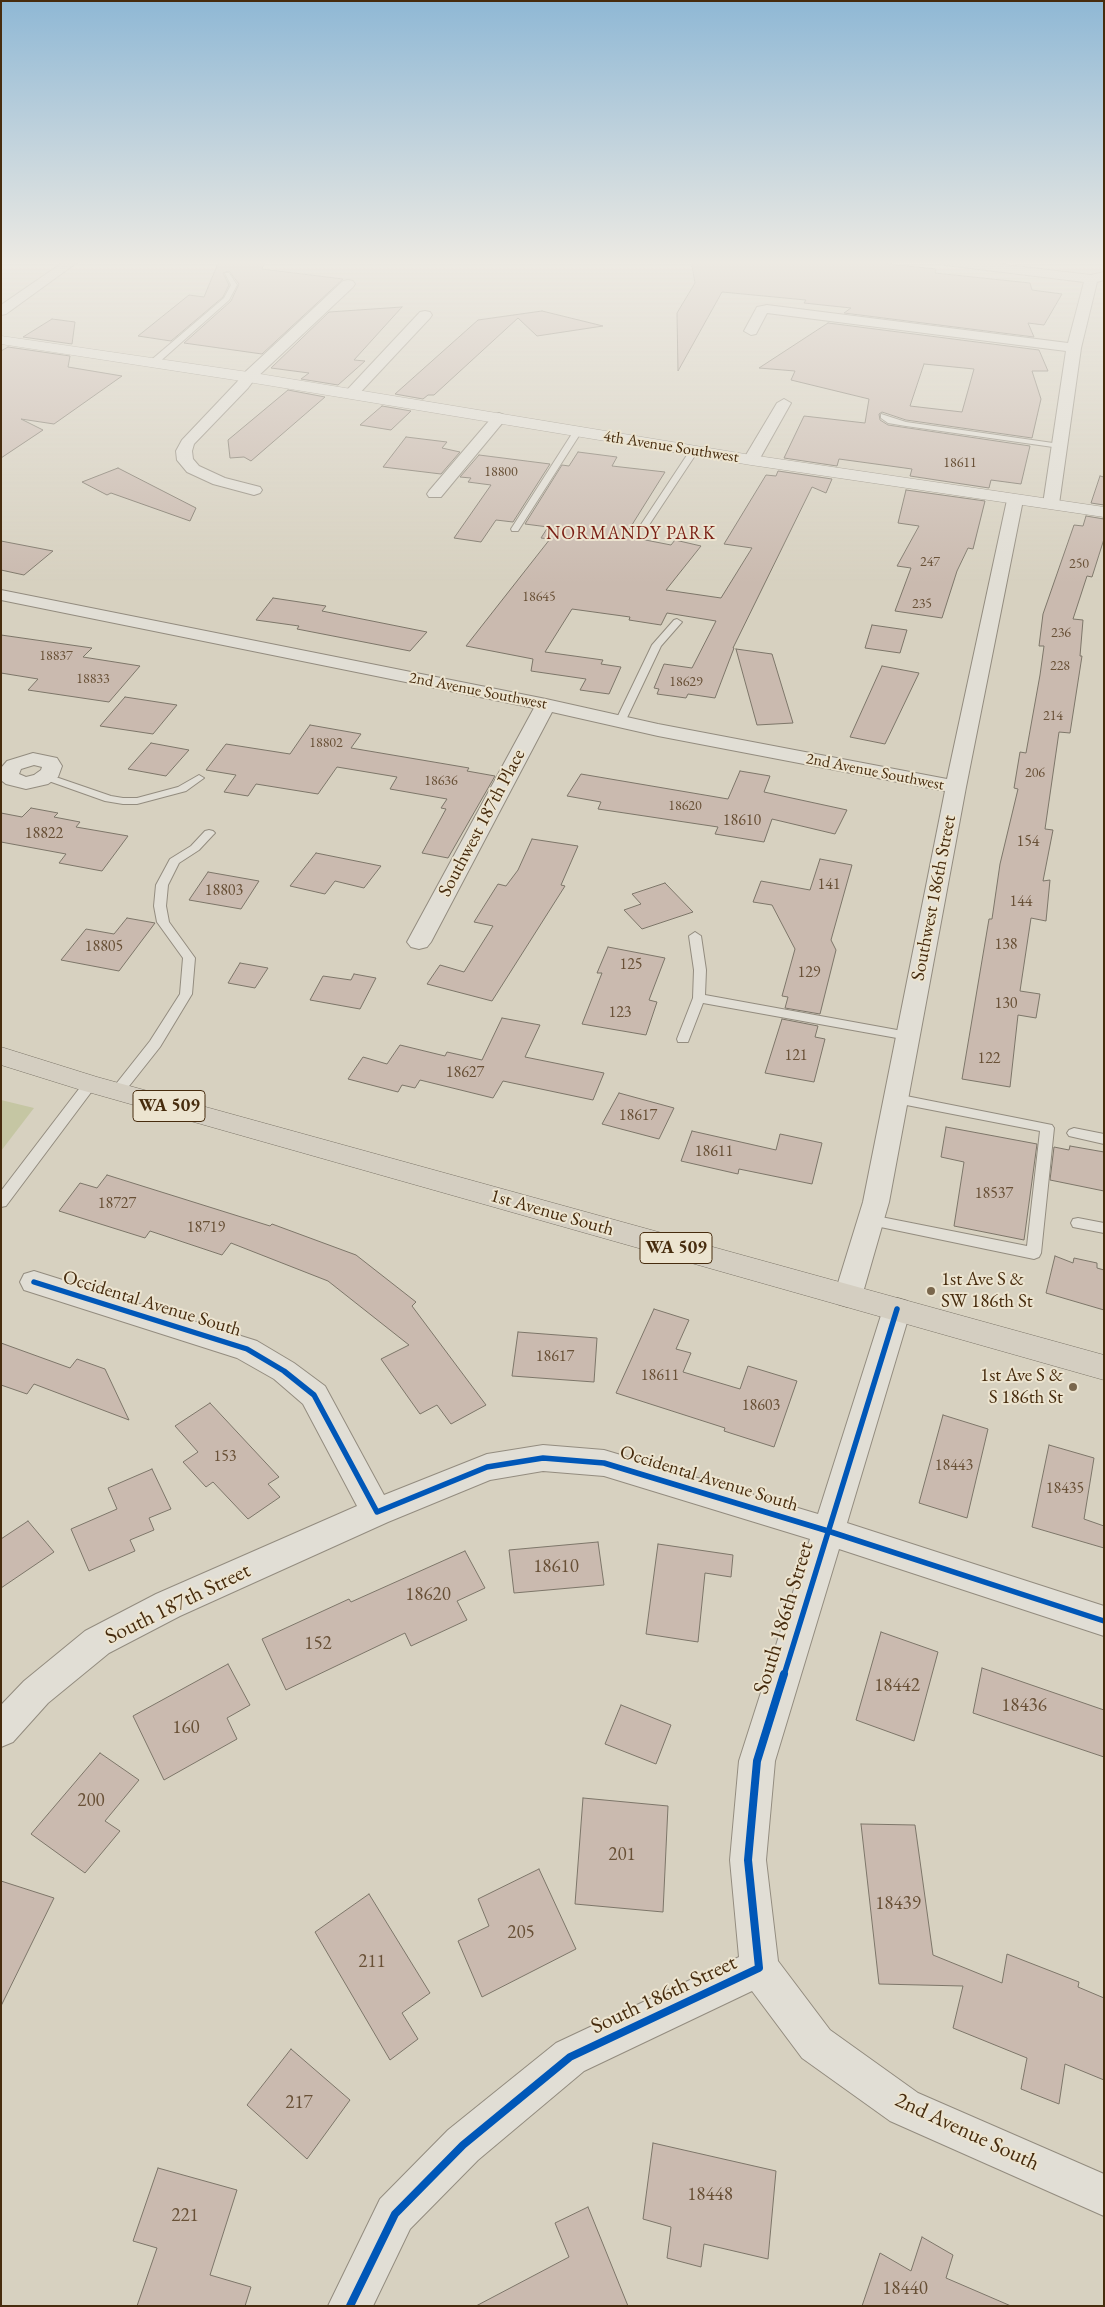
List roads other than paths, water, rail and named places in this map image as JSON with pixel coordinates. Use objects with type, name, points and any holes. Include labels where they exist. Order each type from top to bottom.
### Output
[{"type":"main road","name":"1st Avenue South","points":[[1,1056],[117,1092],[1104,1368]]},
{"type":"street","name":"4th Avenue Southwest","points":[[191,369],[750,460],[1104,512]]},
{"type":"street","points":[[254,490],[204,475],[193,469],[185,460],[184,451],[192,436],[257,369]]},
{"type":"street","points":[[352,394],[375,369]]},
{"type":"street","points":[[1051,504],[1071,369]]},
{"type":"street","points":[[750,460],[784,403]]},
{"type":"street","points":[[435,494],[499,418]]},
{"type":"street","name":"Southwest 186th Street","points":[[848,1296],[876,1202],[956,787],[1015,500]]},
{"type":"street","name":"2nd Avenue Southwest","points":[[1,595],[546,705],[620,722],[956,787]]},
{"type":"street","name":"Southwest 187th Place","points":[[419,942],[546,705]]},
{"type":"street","points":[[8,761],[33,758],[45,760],[52,766],[51,773],[47,777]]},
{"type":"street","name":"Occidental Avenue South","points":[[34,1282],[247,1349],[284,1371],[314,1394],[377,1512],[487,1467],[543,1458],[604,1463],[828,1532],[1104,1621]]},
{"type":"street","name":"South 186th Street","points":[[350,2306],[395,2214],[463,2145],[570,2057],[759,1968],[748,1860],[757,1761],[898,1309]]},
{"type":"street","name":"South 187th Street","points":[[1,1730],[36,1692],[97,1642],[168,1605],[377,1512]]},
{"type":"street","name":"2nd Avenue South","points":[[759,1968],[816,2044],[904,2107],[1104,2195]]},
{"type":"lane","points":[[884,416],[891,421],[906,424],[1060,446]]},
{"type":"lane","points":[[515,529],[578,431]]},
{"type":"lane","points":[[644,526],[694,450]]},
{"type":"lane","points":[[620,722],[657,645],[677,622]]},
{"type":"lane","points":[[47,777],[109,799],[123,801],[137,801],[182,789],[199,778]]},
{"type":"lane","points":[[117,1092],[155,1044],[186,994],[189,958],[163,922],[160,906],[162,885],[174,861],[195,848],[209,833]]},
{"type":"lane","points":[[682,1039],[699,998],[700,970],[695,936]]},
{"type":"lane","points":[[699,998],[908,1036]]},
{"type":"lane","points":[[1,1202],[90,1084]]},
{"type":"lane","points":[[871,1220],[1034,1252],[1047,1128],[896,1099]]},
{"type":"lane","points":[[1074,1133],[1104,1139]]},
{"type":"lane","points":[[1078,1223],[1104,1228]]},
{"type":"place","name":"1st Ave S & SW 186th St","points":[[931,1291]]},
{"type":"place","name":"1st Ave S & S 186th St","points":[[1073,1387]]},
{"type":"district","name":"NORMANDY PARK","points":[[631,534]]}]
